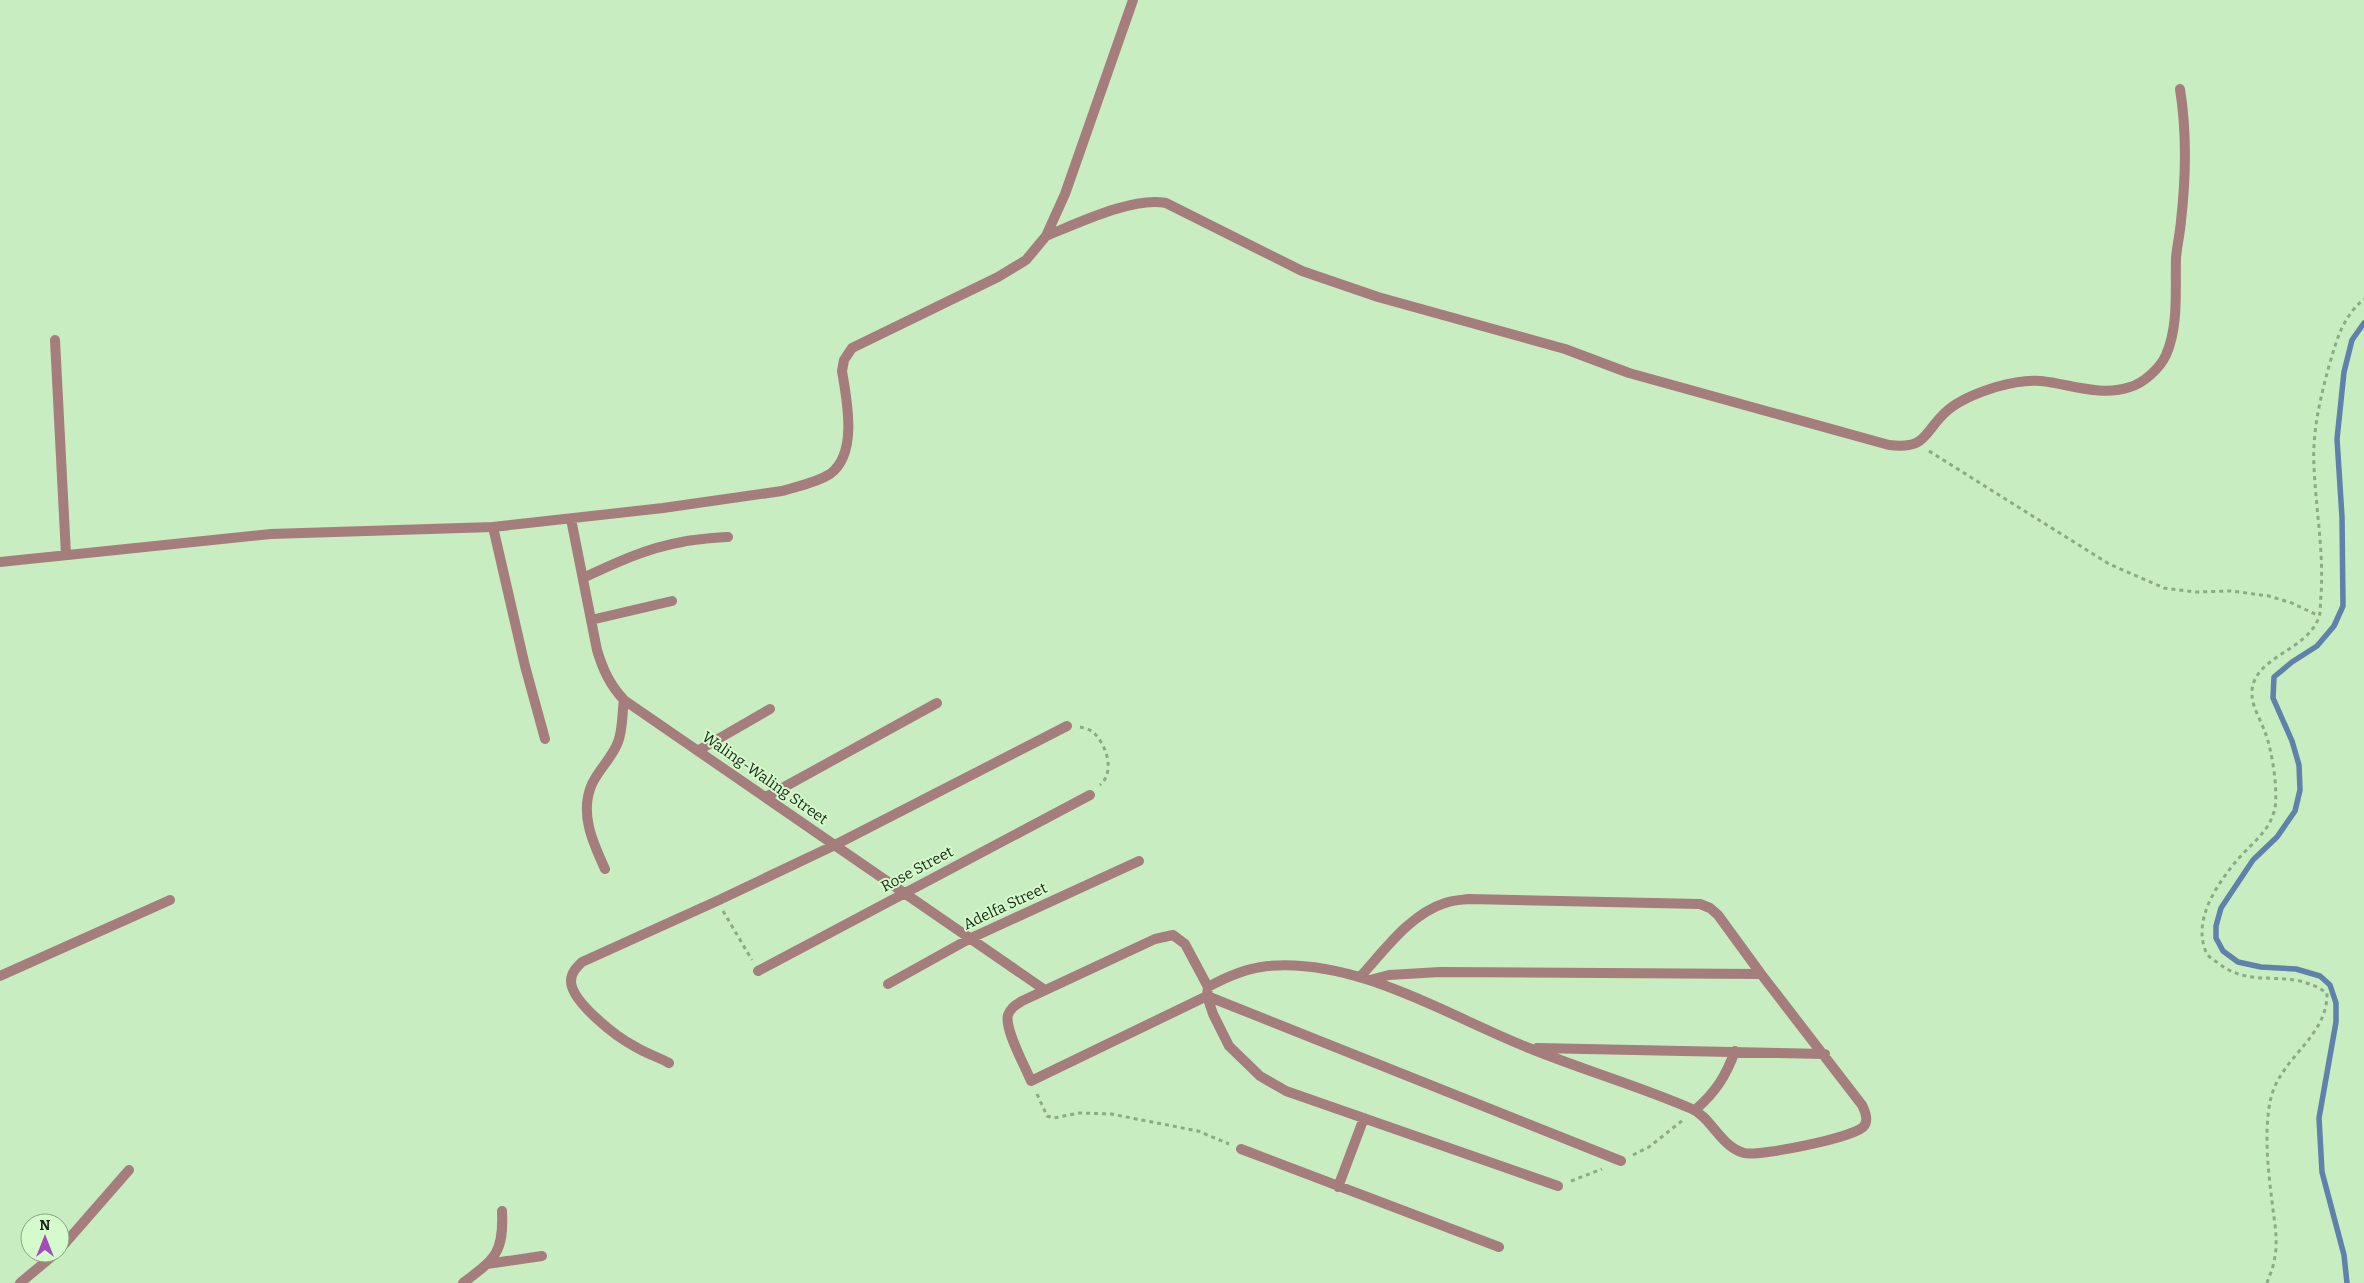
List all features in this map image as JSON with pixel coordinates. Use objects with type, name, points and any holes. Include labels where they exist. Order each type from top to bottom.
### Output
[{"type":"street","points":[[0,562],[271,534],[494,527],[572,519],[782,491],[815,481],[829,474],[841,464],[849,442],[842,371],[844,360],[852,348],[998,276],[1026,260],[1046,236],[1065,194],[1133,0]]},
{"type":"street","points":[[1046,236],[1128,206],[1156,201],[1166,203],[1302,272],[1378,297],[1565,349],[1629,373],[1827,429],[1889,445],[1910,447],[1917,444],[1948,410],[1967,399],[1996,387],[2018,382],[2040,381],[2104,391],[2131,387],[2152,374],[2165,356],[2171,339],[2176,306],[2176,256],[2185,174],[2185,118],[2180,89]]},
{"type":"street","points":[[55,340],[66,555]]},
{"type":"street","name":"Waling-Waling Street","points":[[572,519],[597,650],[603,670],[613,688],[624,700],[1045,990]]},
{"type":"street","points":[[494,527],[525,666],[545,739]]},
{"type":"street","points":[[583,578],[623,559],[652,549],[682,542],[728,537]]},
{"type":"street","points":[[591,620],[672,601]]},
{"type":"street","points":[[605,869],[593,841],[588,820],[587,800],[593,784],[619,740],[624,700]]},
{"type":"street","points":[[766,797],[937,703]]},
{"type":"street","points":[[699,750],[770,709]]},
{"type":"street","points":[[669,1063],[633,1046],[598,1020],[574,993],[570,982],[573,972],[582,962],[718,902],[835,845],[1067,726]]},
{"type":"street","name":"Rose Street","points":[[758,971],[1090,795]]},
{"type":"street","name":"Adelfa Street","points":[[888,984],[969,939],[1139,861]]},
{"type":"street","points":[[1365,978],[1403,931],[1426,912],[1446,903],[1469,899],[1700,904],[1710,908],[1718,915],[1866,1112],[1866,1121],[1859,1131],[1776,1152],[1745,1153],[1734,1149],[1695,1110],[1529,1048],[1365,978],[1319,968],[1267,966],[1243,972],[1207,991],[1031,1081],[1012,1037],[1008,1016],[1012,1007],[1045,990],[1155,939],[1173,935],[1185,944],[1207,991],[1220,1031],[1229,1046],[1260,1076],[1286,1091],[1558,1186]]},
{"type":"street","points":[[0,976],[170,900]]},
{"type":"street","points":[[1365,978],[1440,972],[1761,974]]},
{"type":"street","points":[[1207,991],[1621,1161]]},
{"type":"street","points":[[1529,1048],[1824,1054]]},
{"type":"street","points":[[1695,1110],[1721,1084],[1736,1051]]},
{"type":"street","points":[[1338,1186],[1364,1118]]},
{"type":"street","points":[[1241,1149],[1499,1247]]},
{"type":"street","points":[[70,1238],[129,1170]]},
{"type":"street","points":[[463,1283],[488,1264],[501,1245],[502,1211]]},
{"type":"street","points":[[488,1264],[542,1256]]},
{"type":"street","points":[[20,1283],[44,1263]]},
{"type":"path","points":[[2267,1283],[2275,1261],[2277,1230],[2267,1144],[2270,1102],[2276,1081],[2291,1058],[2322,1022],[2327,1007],[2327,993],[2315,985],[2297,980],[2243,977],[2223,967],[2206,954],[2202,940],[2203,921],[2207,905],[2239,859],[2270,825],[2275,808],[2276,791],[2267,737],[2252,696],[2256,678],[2263,667],[2299,644],[2311,632],[2319,616],[2323,571],[2314,466],[2318,406],[2337,339],[2351,310],[2364,299]]},
{"type":"path","points":[[1917,444],[2109,564],[2164,588],[2196,592],[2231,591],[2269,596],[2292,602],[2319,616]]},
{"type":"path","points":[[1067,726],[1081,727],[1094,733],[1105,750],[1109,766],[1105,781],[1090,795]]},
{"type":"path","points":[[718,902],[758,971]]},
{"type":"path","points":[[1031,1081],[1047,1116],[1054,1118],[1079,1113],[1111,1114],[1198,1131],[1241,1149]]},
{"type":"waterway","points":[[2347,1283],[2344,1255],[2322,1172],[2319,1118],[2336,1022],[2336,1003],[2330,985],[2320,976],[2296,969],[2261,967],[2238,962],[2223,951],[2216,938],[2216,926],[2221,908],[2253,860],[2277,837],[2295,811],[2300,790],[2299,765],[2292,741],[2273,698],[2274,677],[2292,662],[2317,646],[2334,626],[2343,606],[2342,517],[2337,439],[2344,372],[2352,340],[2364,323]]}]
